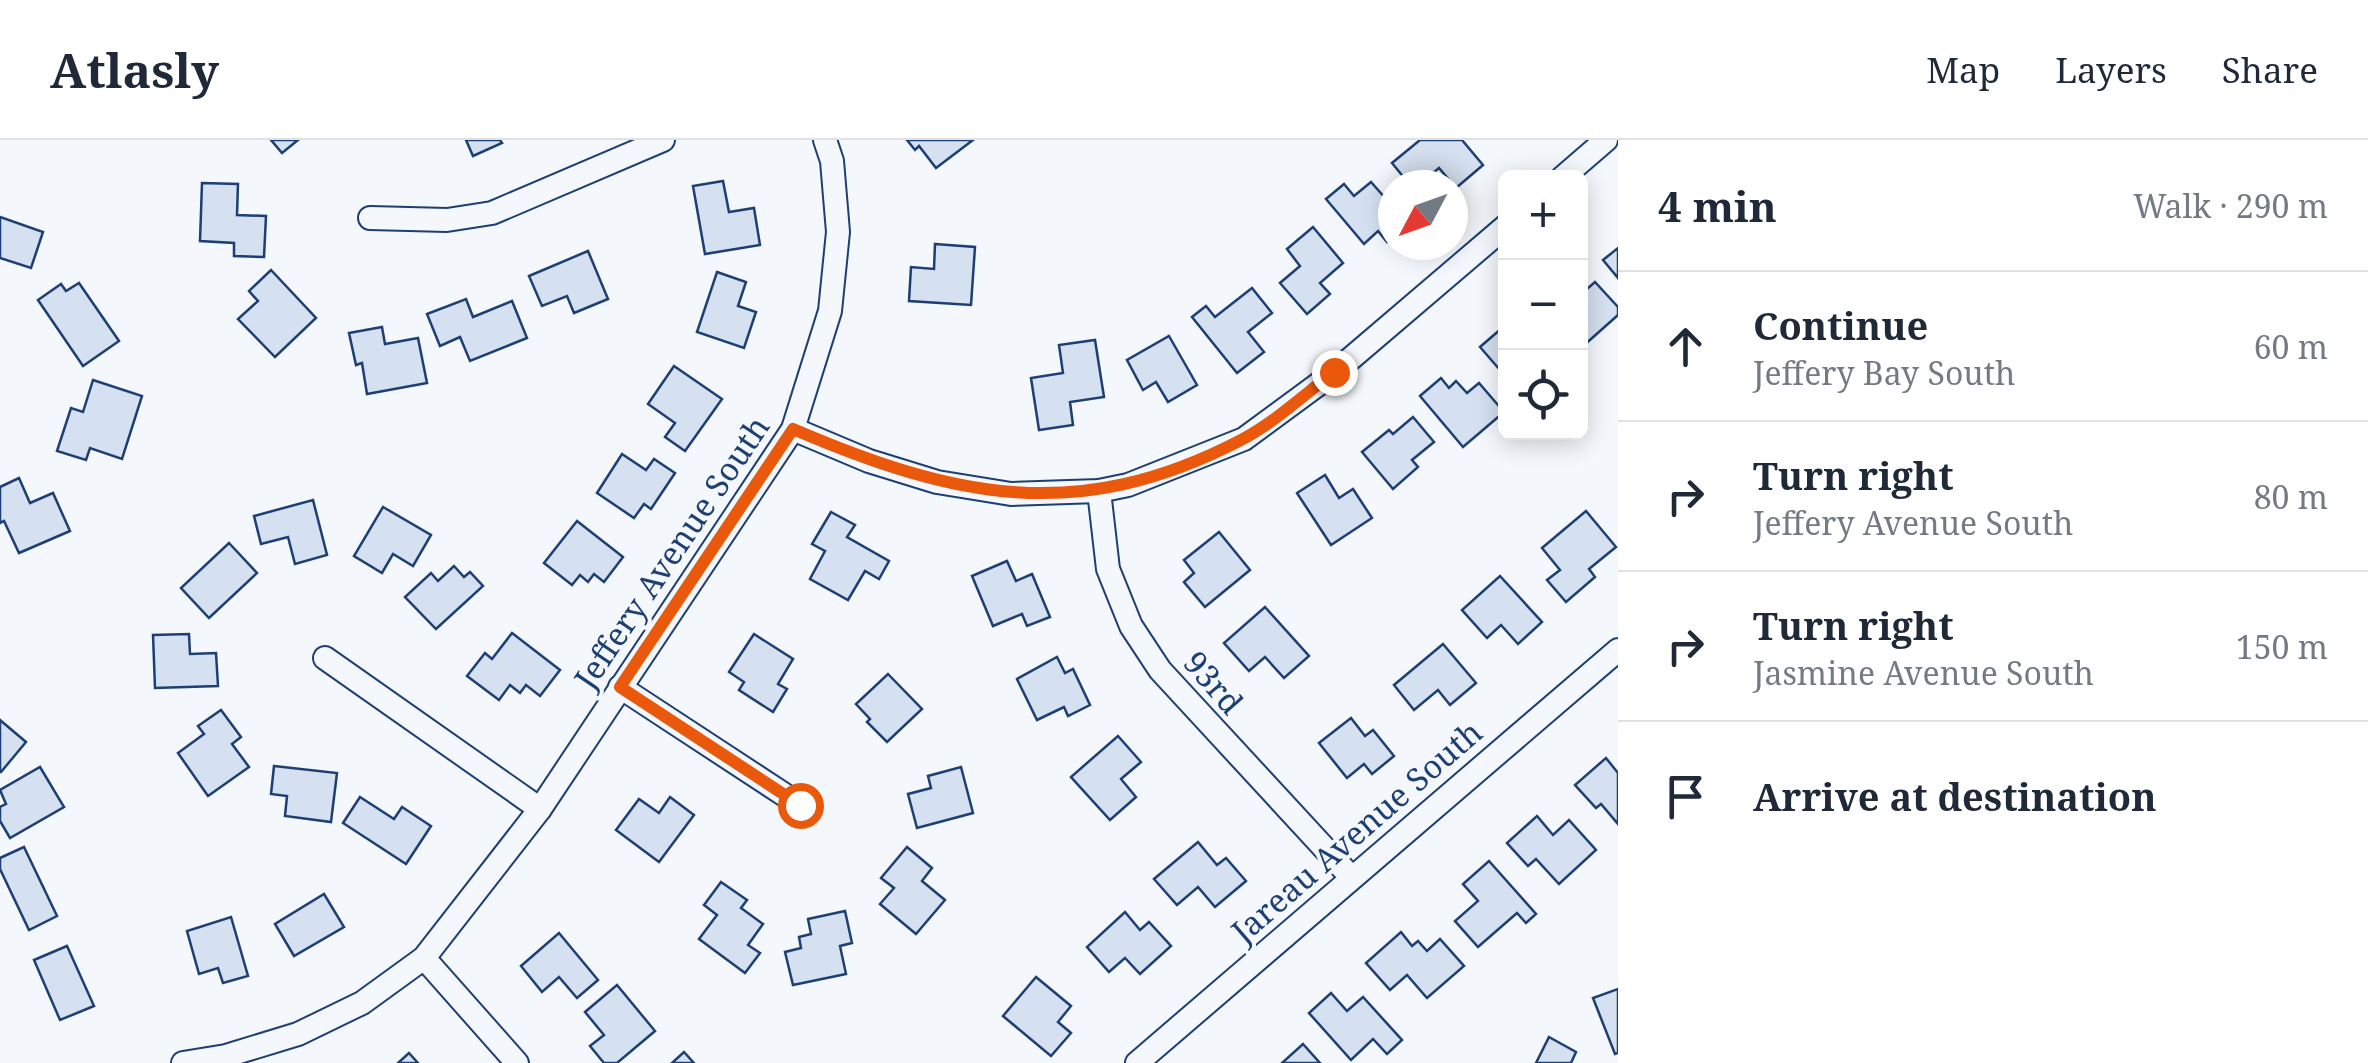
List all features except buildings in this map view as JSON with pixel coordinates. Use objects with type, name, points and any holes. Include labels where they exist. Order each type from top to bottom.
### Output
[{"type":"street","points":[[370,218],[447,220],[492,213],[662,140]]},
{"type":"street","name":"Jeffery Avenue South","points":[[184,1063],[226,1056],[298,1034],[362,1002],[424,958],[540,809],[793,429],[830,311],[838,232],[832,162],[824,140]]},
{"type":"street","points":[[1571,170],[1606,140]]},
{"type":"street","points":[[793,429],[868,462],[937,482],[1011,494],[1099,491],[1184,464],[1244,439],[1334,372],[1498,233]]},
{"type":"street","name":"93rd","points":[[1099,491],[1108,569],[1130,626],[1160,670],[1351,877]]},
{"type":"street","name":"Jareau Avenue South","points":[[1138,1063],[1618,650]]},
{"type":"street","points":[[325,658],[540,809]]},
{"type":"street","points":[[620,687],[800,805]]},
{"type":"street","points":[[424,958],[518,1063]]},
{"type":"route","points":[[800,805],[620,687],[793,429],[868,462],[937,482],[1011,494],[1099,491],[1184,464],[1244,439],[1334,372]]}]
